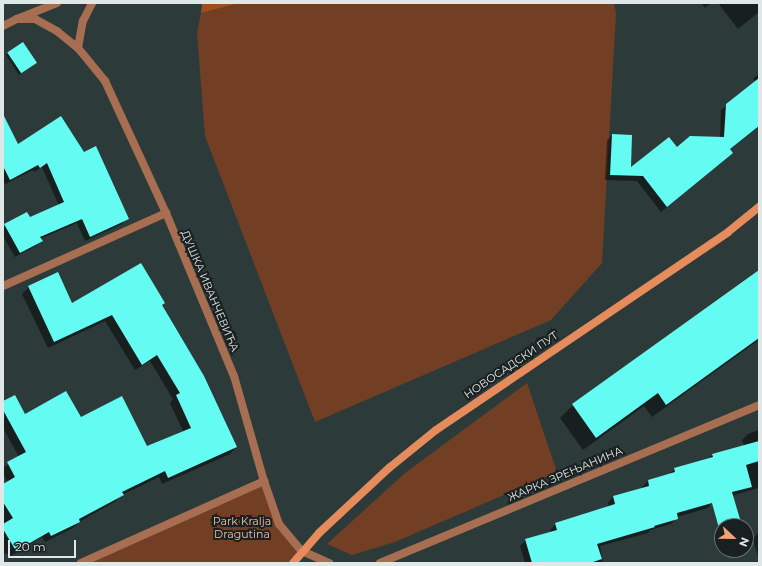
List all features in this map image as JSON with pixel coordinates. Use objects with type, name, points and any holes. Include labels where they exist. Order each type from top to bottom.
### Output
[{"type":"main road","name":"НОВОСАДСКИ ПУТ","points":[[293,563],[302,551],[389,468],[436,430],[728,232],[759,207]]},
{"type":"street","points":[[3,26],[57,3]]},
{"type":"street","points":[[78,48],[83,20],[92,3]]},
{"type":"street","name":"ДУШКА ИВАНЧЕВИЋА","points":[[17,19],[35,19],[58,32],[78,48],[105,81],[166,213],[234,376],[264,481],[279,524],[302,551]]},
{"type":"street","points":[[3,286],[166,213]]},
{"type":"street","name":"ЖАРКА ЗРЕЊАНИНА","points":[[380,563],[759,405]]},
{"type":"street","points":[[81,563],[264,481]]},
{"type":"street","points":[[302,551],[329,563]]},
{"type":"green space","points":[[240,3],[614,3],[616,13],[602,263],[551,320],[315,422],[205,136],[197,33],[201,13]]},
{"type":"green space","points":[[527,383],[557,472],[395,542],[352,555],[327,544],[405,473]]},
{"type":"green space","name":"Park Kralja Dragutina","points":[[264,481],[271,505],[302,551],[293,563],[81,563]]},
{"type":"shaded area","points":[[202,3],[240,3],[201,13]]},
{"type":"building","points":[[23,42],[37,63],[21,73],[7,53]]},
{"type":"building","points":[[759,78],[759,126],[730,149],[733,153],[667,207],[643,176],[610,175],[612,134],[632,135],[631,167],[669,137],[677,147],[690,136],[724,137],[726,104]]},
{"type":"building","points":[[3,114],[18,144],[61,116],[84,152],[96,146],[129,219],[90,237],[82,219],[40,237],[43,241],[20,253],[4,224],[27,212],[30,217],[64,202],[47,163],[40,168],[38,165],[10,180],[3,166]]},
{"type":"building","points":[[141,263],[165,303],[162,305],[204,376],[237,447],[168,478],[165,471],[122,492],[124,495],[79,519],[80,522],[51,536],[49,532],[16,551],[3,529],[3,524],[13,518],[3,502],[3,484],[15,477],[7,462],[26,452],[3,410],[3,401],[15,395],[25,414],[66,391],[81,417],[122,396],[147,446],[191,428],[176,395],[180,393],[157,355],[142,365],[112,315],[54,342],[28,286],[58,272],[72,303]]},
{"type":"building","points":[[759,270],[759,338],[666,405],[658,393],[596,438],[572,404]]},
{"type":"building","points":[[759,441],[759,461],[746,465],[752,487],[732,492],[740,518],[716,518],[712,503],[677,513],[678,519],[597,544],[602,559],[590,563],[532,563],[525,539],[557,530],[555,523],[615,504],[613,496],[649,486],[648,480],[675,472],[674,468],[713,457],[712,454]]}]
